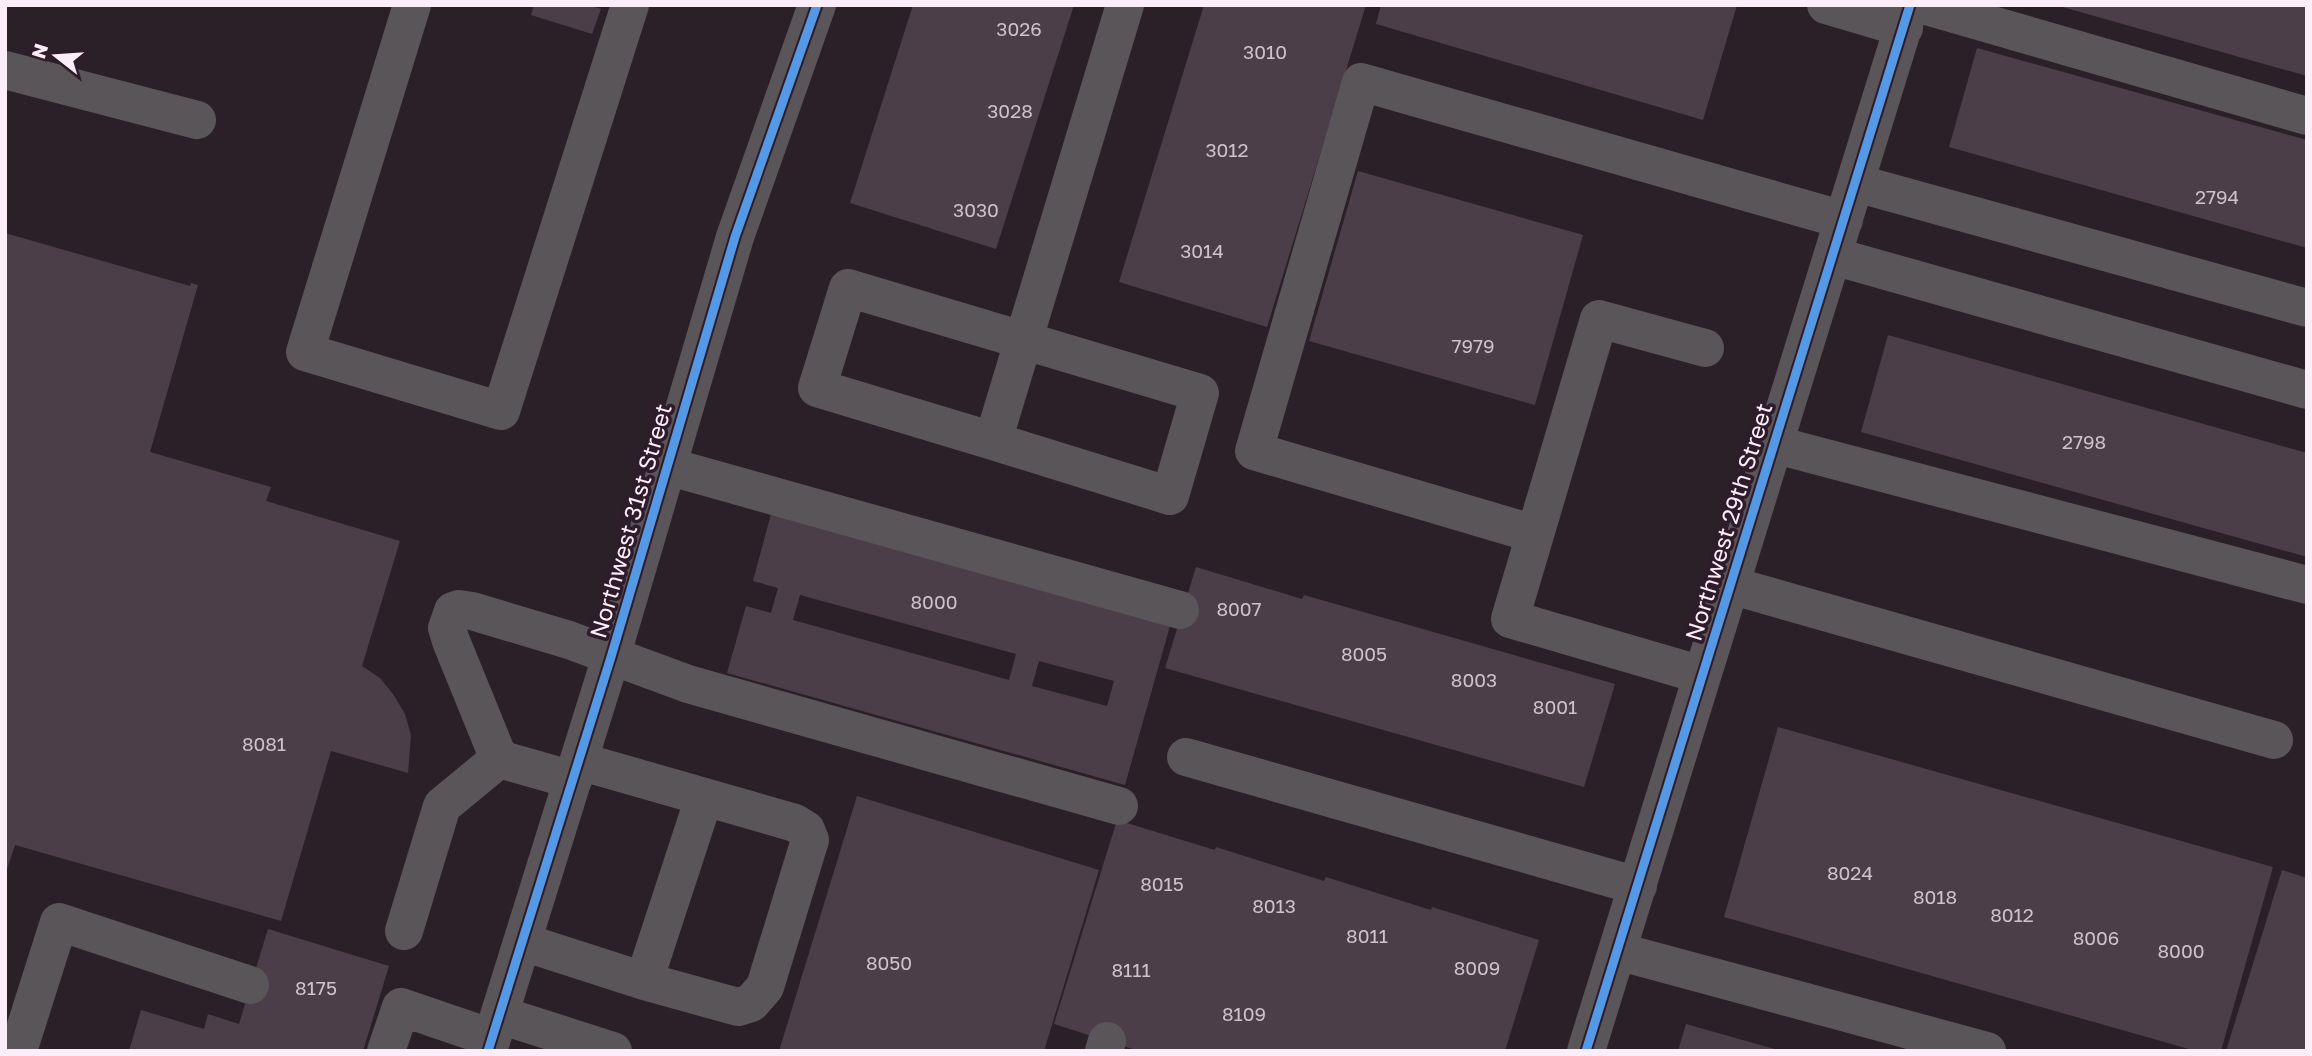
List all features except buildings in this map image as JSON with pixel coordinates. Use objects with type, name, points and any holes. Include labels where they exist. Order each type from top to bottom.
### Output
[{"type":"street","points":[[412,5],[304,352],[501,411],[630,5]]},
{"type":"street","name":"Northwest 31st Street","points":[[493,1035],[611,657],[734,237],[817,5]]},
{"type":"street","points":[[993,441],[1125,5]]},
{"type":"street","points":[[1826,5],[1912,13],[2307,116]]},
{"type":"street","name":"Northwest 29th Street","points":[[1586,1051],[1773,444],[1912,13]]},
{"type":"street","points":[[5,70],[197,120]]},
{"type":"street","points":[[1535,534],[1254,450],[1361,82],[1844,220]]},
{"type":"street","points":[[1856,183],[2307,308]]},
{"type":"street","points":[[1833,256],[2307,390]]},
{"type":"street","points":[[848,288],[1024,341],[1200,393],[1170,496],[817,388],[848,288]]},
{"type":"street","points":[[1702,675],[1510,619],[1599,319],[1705,348]]},
{"type":"street","points":[[1773,444],[2307,585]]},
{"type":"street","points":[[667,466],[1180,610]]},
{"type":"street","points":[[1730,585],[2274,740]]},
{"type":"street","points":[[499,759],[447,628],[453,611],[459,609],[569,640],[688,684],[1119,806]]},
{"type":"street","points":[[1186,757],[1638,886]]},
{"type":"street","points":[[404,930],[442,806],[499,759],[576,771],[704,798],[795,822],[806,830],[810,840],[765,988],[751,1003],[738,1007],[644,981],[523,942]]},
{"type":"street","points":[[644,981],[704,798]]},
{"type":"street","points":[[18,1051],[59,922],[250,985]]},
{"type":"street","points":[[1617,951],[1987,1051]]},
{"type":"street","points":[[386,1051],[401,1007],[493,1035],[613,1051]]},
{"type":"cycle path","points":[[488,1051],[611,657],[735,237],[817,5]]},
{"type":"cycle path","points":[[1586,1051],[1910,5]]}]
